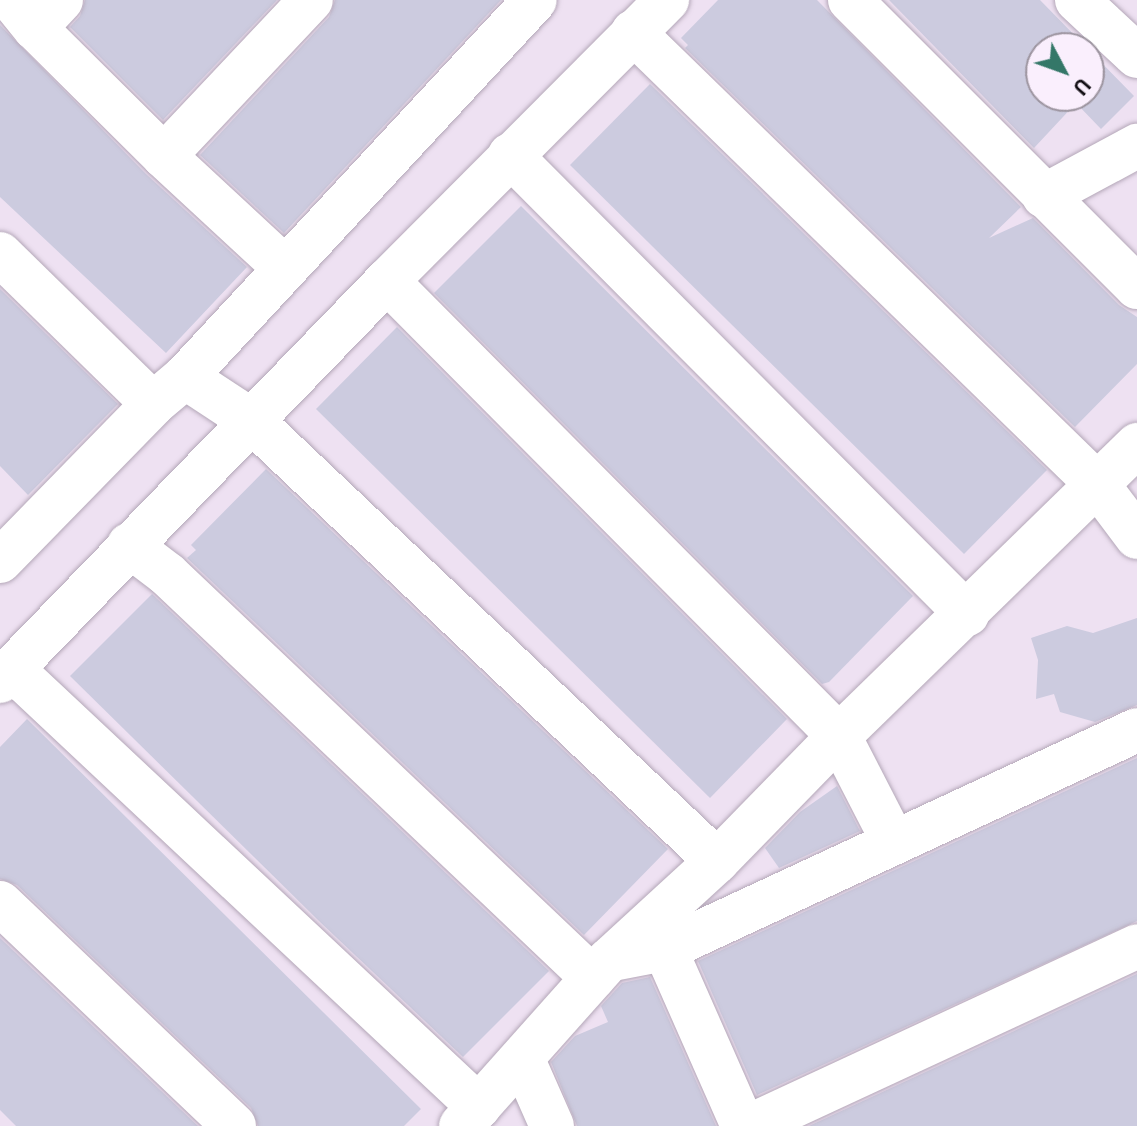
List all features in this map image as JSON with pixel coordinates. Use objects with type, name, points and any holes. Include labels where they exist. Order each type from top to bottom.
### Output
[{"type":"street","points":[[164,156],[311,0]]},
{"type":"street","points":[[8,537],[169,390],[535,0]]},
{"type":"street","points":[[667,0],[510,155],[6,675],[470,1116],[601,969],[717,861],[839,736],[1137,445]]},
{"type":"street","points":[[850,0],[1137,287]]},
{"type":"street","points":[[1077,0],[1137,56]]},
{"type":"street","points":[[36,9],[164,156],[285,268]]},
{"type":"street","points":[[633,32],[1098,485],[1137,537]]},
{"type":"street","points":[[1044,196],[1137,146]]},
{"type":"street","points":[[510,155],[967,614]]},
{"type":"street","points":[[0,254],[169,390],[252,421],[717,861]]},
{"type":"street","points":[[387,281],[839,736],[894,843]]},
{"type":"street","points":[[129,545],[167,574],[601,969]]},
{"type":"street","points":[[601,969],[665,949],[1137,730]]},
{"type":"street","points":[[0,903],[234,1126]]},
{"type":"street","points":[[750,1126],[1137,946]]},
{"type":"street","points":[[665,949],[743,1126]]},
{"type":"street","points":[[523,1060],[552,1126]]},
{"type":"building","points":[[85,0],[277,0],[163,120],[70,27],[80,16]]},
{"type":"building","points":[[335,0],[501,0],[284,233],[200,155],[329,17]]},
{"type":"building","points":[[718,0],[817,0],[1021,207],[989,238],[1033,218],[1119,305],[1137,317],[1137,364],[1075,427],[685,48],[688,45],[681,38]]},
{"type":"building","points":[[889,0],[1040,0],[1071,32],[1025,32],[1025,112],[1068,112],[1034,148]]},
{"type":"building","points":[[0,25],[146,174],[247,267],[166,353],[0,197]]},
{"type":"building","points":[[1105,66],[1134,96],[1101,129],[1085,112],[1105,112]]},
{"type":"building","points":[[650,84],[1047,470],[964,554],[570,165]]},
{"type":"building","points":[[521,206],[913,596],[829,682],[822,684],[434,293]]},
{"type":"building","points":[[0,289],[118,404],[28,495],[0,466]]},
{"type":"building","points":[[397,327],[787,719],[710,798],[316,409]]},
{"type":"building","points":[[266,469],[668,849],[584,935],[187,558],[196,550],[191,545]]},
{"type":"building","points":[[152,594],[549,971],[463,1057],[320,922],[70,676]]},
{"type":"building","points":[[1137,618],[1137,705],[1095,722],[1060,712],[1054,694],[1036,699],[1038,660],[1031,638],[1067,626],[1093,633]]},
{"type":"building","points":[[27,719],[421,1109],[404,1126],[258,1126],[251,1108],[17,885],[0,879],[0,747]]},
{"type":"building","points":[[1137,758],[1137,921],[757,1095],[698,961]]},
{"type":"building","points":[[837,786],[860,831],[779,868],[765,848],[800,812]]},
{"type":"building","points":[[0,938],[198,1126],[16,1126],[0,1110]]},
{"type":"building","points":[[1137,974],[1137,1126],[809,1126]]},
{"type":"building","points":[[650,977],[716,1126],[577,1126],[551,1062],[575,1036],[608,1022],[601,1006],[622,983]]}]
